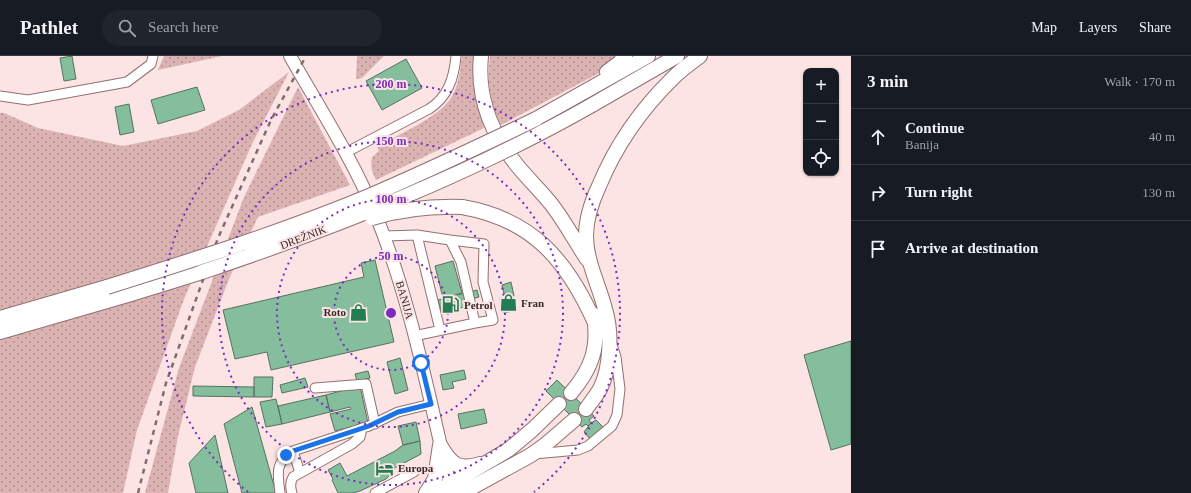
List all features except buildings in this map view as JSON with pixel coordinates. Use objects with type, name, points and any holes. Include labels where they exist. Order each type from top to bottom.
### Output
[{"type":"highway","points":[[481,56],[480,76],[484,101],[489,119],[496,135],[516,164],[565,222],[572,236],[591,264]]},
{"type":"highway","points":[[589,98],[591,82],[609,71],[625,56]]},
{"type":"highway","points":[[589,98],[648,56]]},
{"type":"highway","points":[[589,98],[678,56]]},
{"type":"highway","points":[[586,409],[601,388],[608,357],[609,338],[606,310],[587,248],[586,235],[588,220],[594,198],[614,154],[634,122],[675,76],[700,56]]},
{"type":"highway","name":"DREŽNIK","points":[[0,332],[168,283],[297,239],[370,210],[451,175],[541,133],[589,98]]},
{"type":"highway","name":"DREŽNIK","points":[[0,318],[190,261],[320,215],[385,189],[536,120],[589,98]]},
{"type":"highway","points":[[297,239],[315,239],[370,219],[399,211],[425,207],[462,207],[496,215],[527,230],[542,242],[556,257],[570,276],[589,309],[595,323]]},
{"type":"highway","points":[[571,393],[582,380],[588,368],[593,355],[596,339],[595,323],[588,284],[572,236]]},
{"type":"highway","points":[[435,493],[451,489],[493,460],[520,440],[559,404]]},
{"type":"highway","points":[[462,493],[530,455],[545,445],[574,420]]},
{"type":"highway","points":[[440,445],[451,461],[458,466],[474,466],[493,460]]},
{"type":"highway","points":[[426,493],[435,479],[440,445]]},
{"type":"highway","points":[[474,493],[485,480]]},
{"type":"main road","name":"BANIJA","points":[[290,56],[345,153],[371,204],[384,236],[401,286],[451,489]]},
{"type":"street","points":[[0,96],[28,100],[127,82],[151,64],[153,56]]},
{"type":"street","points":[[345,153],[433,107],[445,95],[450,86],[456,56]]},
{"type":"street","points":[[417,235],[440,330]]},
{"type":"street","points":[[384,236],[417,235],[484,244],[483,282],[493,320],[414,336]]},
{"type":"street","points":[[450,240],[461,262],[475,323]]},
{"type":"street","points":[[530,455],[578,450],[588,446],[612,426],[617,415],[620,389],[616,357],[609,338]]},
{"type":"street","points":[[315,388],[366,384],[375,424]]},
{"type":"street","points":[[280,493],[277,472],[286,455],[293,451],[375,424],[398,412],[431,404]]},
{"type":"street","points":[[292,493],[291,481],[293,477],[352,444],[360,436],[362,428]]},
{"type":"street","points":[[293,451],[300,473]]},
{"type":"street","points":[[375,493],[414,472]]},
{"type":"shaded area","points":[[164,56],[222,56],[158,70]]},
{"type":"shaded area","points":[[357,56],[384,56],[362,78],[356,79]]},
{"type":"shaded area","points":[[462,56],[474,56],[475,92],[484,128],[376,180],[372,172],[371,164],[372,157],[379,151],[377,147],[417,126],[445,105],[451,98],[456,88]]},
{"type":"shaded area","points":[[490,56],[621,56],[603,71],[501,125],[494,108],[490,91]]},
{"type":"shaded area","points":[[289,72],[252,144],[184,299],[137,430],[123,493],[0,493],[0,113],[4,113],[38,128],[123,146],[197,131],[239,110]]},
{"type":"shaded area","points":[[298,87],[350,185],[258,217],[229,279],[195,367],[178,436],[168,493],[145,493],[179,368],[244,197]]},
{"type":"railway","points":[[138,493],[166,383],[218,238],[271,120],[306,56]]},
{"type":"place","name":"Fran","points":[[508,303]]},
{"type":"place","name":"Petrol","points":[[451,305]]},
{"type":"place","name":"Roto","points":[[359,312]]},
{"type":"place","name":"Europa","points":[[385,468]]},
{"type":"route","points":[[286,455],[293,451],[352,430],[375,424],[398,412],[431,404],[421,363]]}]
